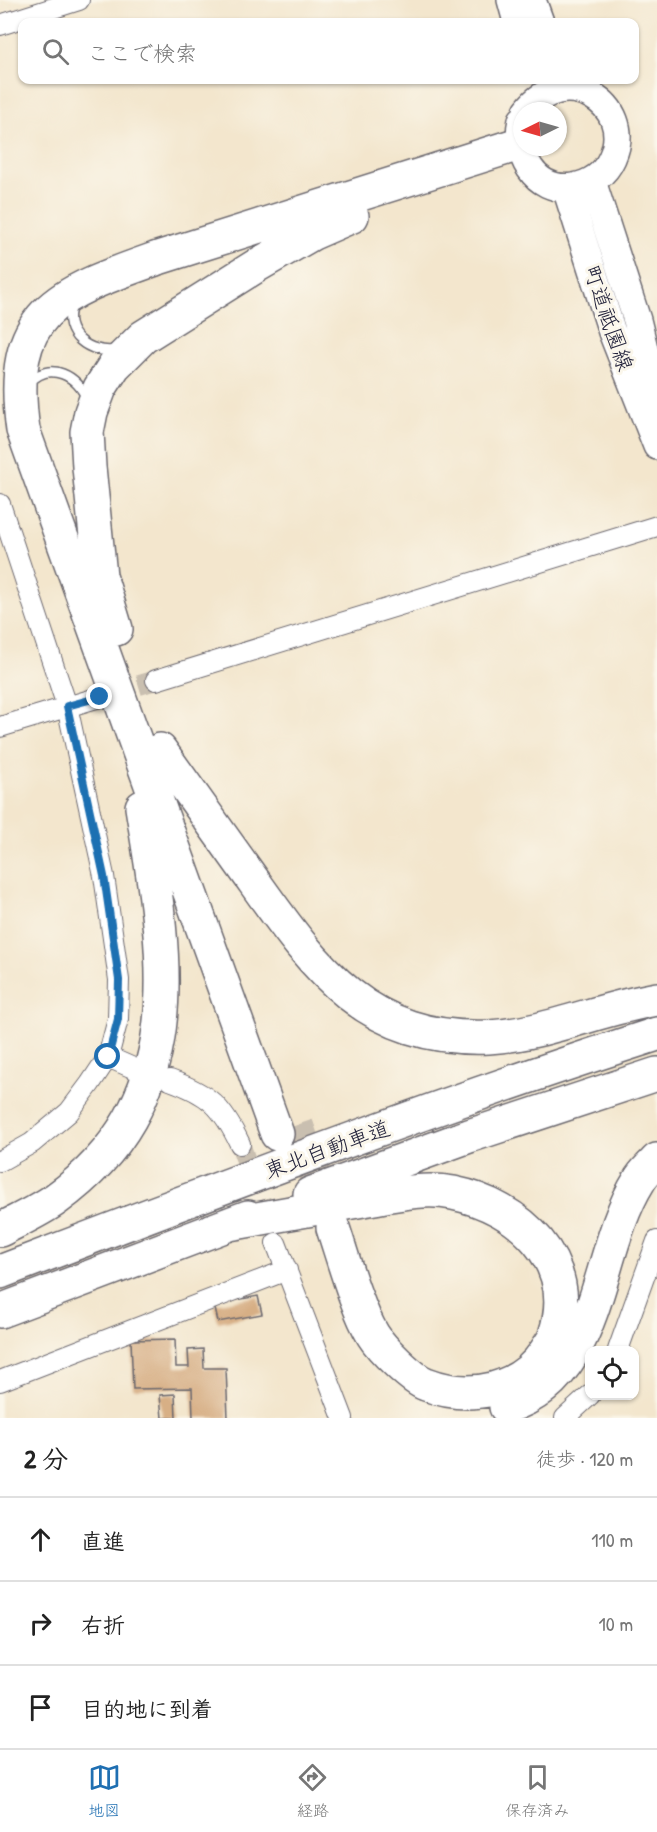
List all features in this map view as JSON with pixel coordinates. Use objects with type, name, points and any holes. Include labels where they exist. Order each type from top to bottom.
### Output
[{"type":"highway","points":[[513,125],[86,285],[68,294],[43,316],[29,338],[21,364],[18,397],[23,430],[130,733],[287,1129],[160,750],[115,628],[100,576],[87,432],[91,412],[100,388],[114,366],[174,316],[312,233],[351,216],[513,128]]},
{"type":"highway","points":[[0,1230],[55,1200],[111,1149],[138,1107],[156,1057],[162,997],[161,946],[130,733]]},
{"type":"highway","points":[[160,750],[283,923],[321,970],[360,1004],[403,1026],[439,1034],[488,1037],[535,1031],[657,999]]},
{"type":"highway","name":"東北自動車道","points":[[0,1272],[237,1182],[583,1058],[657,1034]]},
{"type":"highway","name":"東北自動車道","points":[[0,1311],[469,1136],[657,1074]]},
{"type":"highway","points":[[229,1224],[417,1191],[452,1193],[483,1202],[513,1216],[539,1240],[556,1269],[560,1303],[555,1336],[537,1365],[514,1383],[488,1390],[456,1393],[423,1383],[397,1361],[373,1335],[322,1229],[359,1342],[384,1379],[410,1400],[449,1414],[485,1414],[517,1404],[546,1387],[569,1362],[592,1308],[620,1223],[639,1181],[657,1160]]},
{"type":"street","points":[[22,18],[79,0]]},
{"type":"street","points":[[511,0],[516,18]]},
{"type":"street","points":[[532,0],[539,18]]},
{"type":"street","points":[[0,25],[18,19]]},
{"type":"street","points":[[536,156],[543,181],[579,184],[609,166],[616,151],[617,135],[614,119],[606,106],[593,95],[561,84],[548,92],[540,102]]},
{"type":"street","name":"町道祗園線","points":[[579,184],[637,320],[657,401]]},
{"type":"street","name":"町道祗園線","points":[[579,184],[612,332],[657,446]]},
{"type":"street","points":[[0,504],[67,706],[104,876],[119,980],[118,1019],[108,1057],[69,1112],[32,1143],[0,1161]]},
{"type":"street","points":[[156,680],[657,526]]},
{"type":"street","points":[[0,727],[100,697]]},
{"type":"street","points":[[108,1057],[133,1068]]},
{"type":"street","points":[[170,1080],[197,1090],[217,1105],[229,1121],[240,1144]]},
{"type":"street","points":[[619,1346],[657,1241]]},
{"type":"street","points":[[276,1243],[343,1418]]},
{"type":"street","points":[[0,1381],[287,1270]]},
{"type":"street","points":[[565,1418],[585,1400]]},
{"type":"lane","points":[[86,285],[74,301],[70,312],[70,324],[76,338],[97,350],[134,347]]},
{"type":"lane","points":[[18,397],[31,380],[45,372],[57,372],[77,381],[91,412]]},
{"type":"building","points":[[258,1296],[262,1314],[218,1322],[214,1304]]},
{"type":"building","points":[[175,1339],[176,1367],[189,1367],[188,1350],[203,1349],[204,1368],[226,1368],[228,1418],[193,1418],[192,1388],[133,1389],[131,1340]]},
{"type":"building","points":[[175,1394],[176,1418],[162,1418],[160,1395]]},
{"type":"tunnel","points":[[110,694],[156,680]]},
{"type":"tunnel","points":[[297,1125],[329,1216]]},
{"type":"tunnel","points":[[240,1144],[270,1226]]},
{"type":"route","points":[[100,697],[67,706],[104,876],[119,980],[118,1019],[108,1057]]}]
